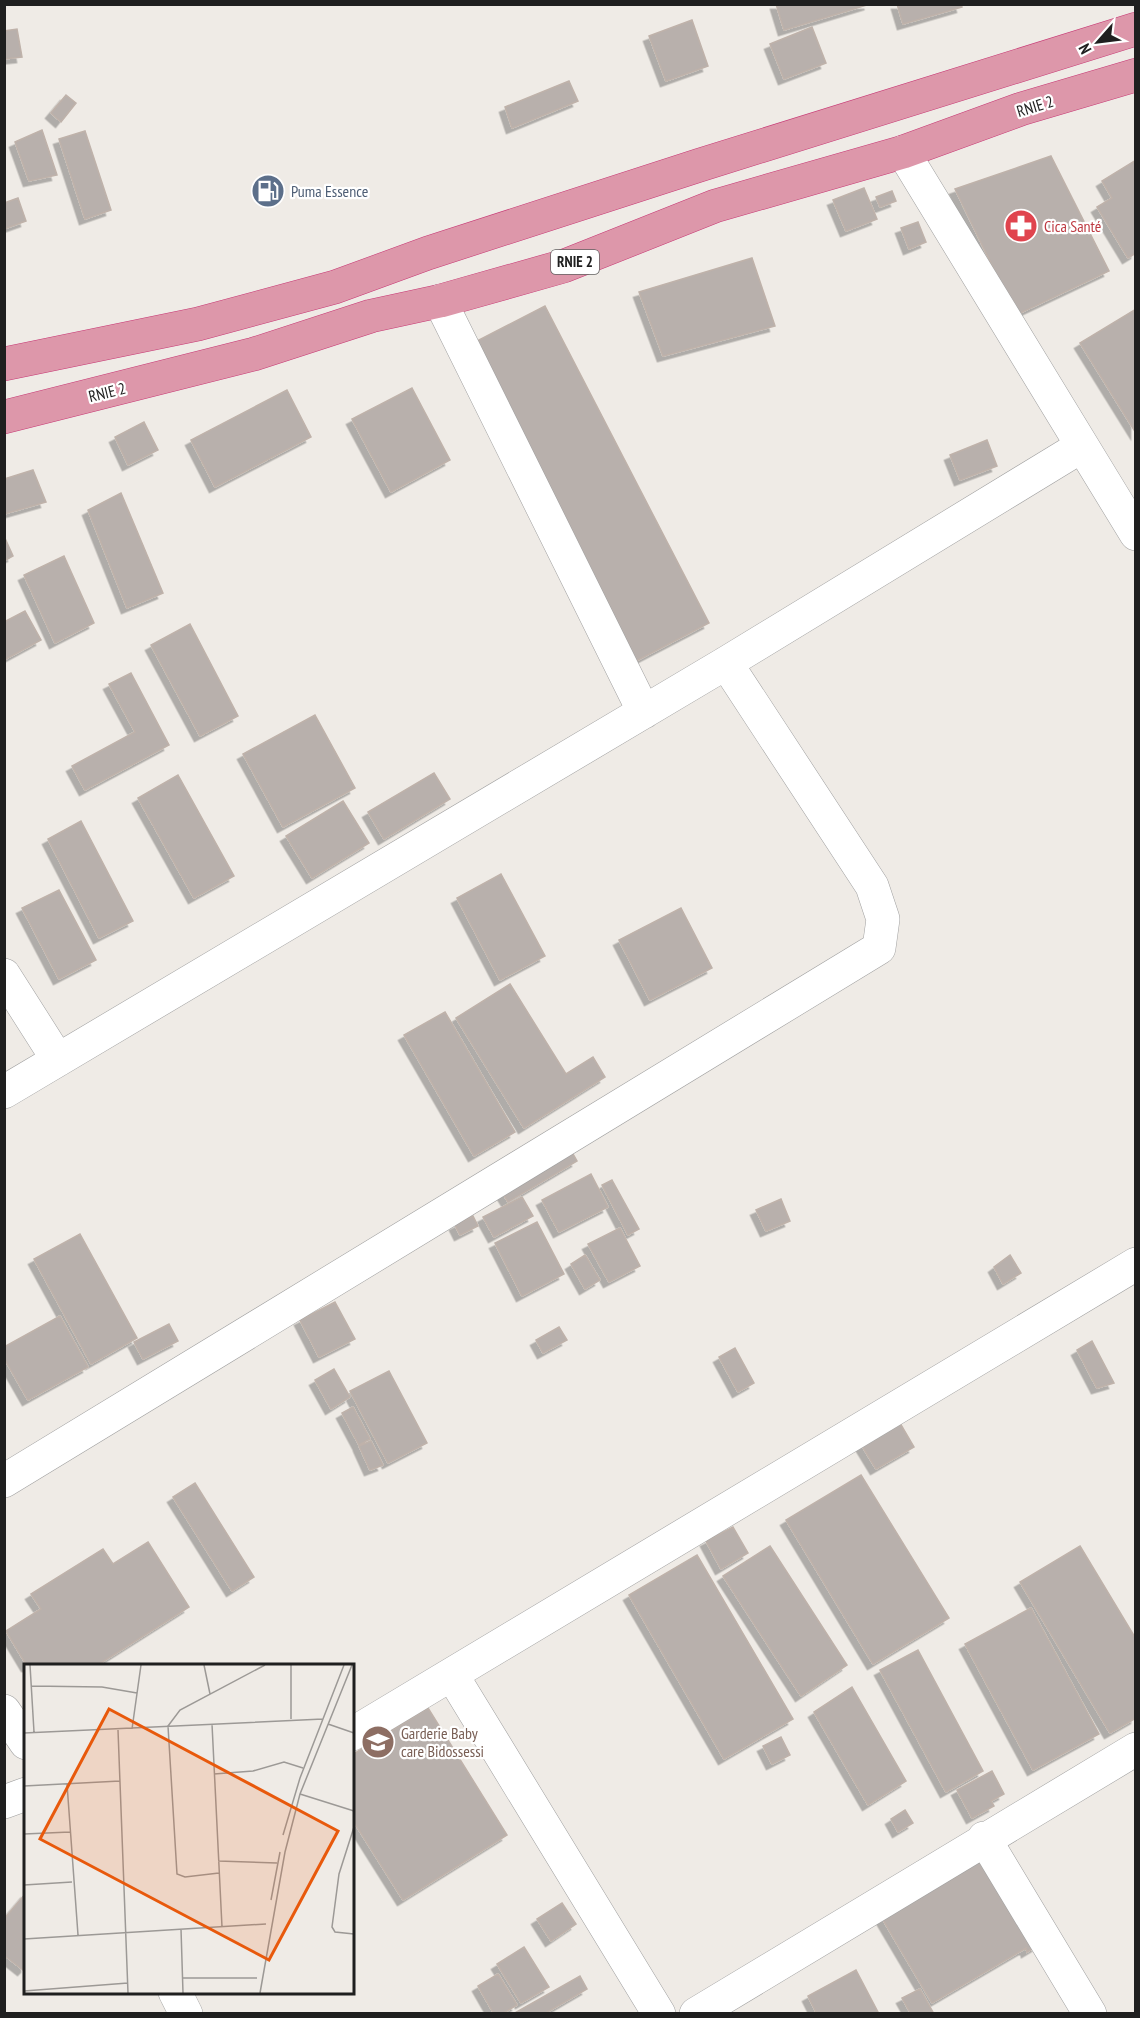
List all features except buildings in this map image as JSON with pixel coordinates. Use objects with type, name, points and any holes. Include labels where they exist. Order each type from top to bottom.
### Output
[{"type":"highway","points":[[4,364],[198,324],[335,287],[428,253],[689,168],[1136,29]]},
{"type":"highway","name":"RNIE 2","points":[[4,417],[254,354],[371,316],[440,301],[564,266],[715,206],[903,152],[1021,109],[1136,75]]},
{"type":"street","points":[[903,152],[1136,534]]},
{"type":"street","points":[[440,301],[644,712]]},
{"type":"street","points":[[4,1092],[726,663],[1082,446]]},
{"type":"street","points":[[4,1481],[879,948],[883,919],[873,886],[726,663]]},
{"type":"street","points":[[4,975],[58,1060]]},
{"type":"street","points":[[354,1733],[1136,1264]]},
{"type":"street","points":[[452,1675],[659,2013]]},
{"type":"street","points":[[4,1711],[24,1740]]},
{"type":"street","points":[[696,2013],[984,1838],[1136,1749]]},
{"type":"street","points":[[4,1802],[24,1795]]},
{"type":"street","points":[[984,1838],[1090,2013]]},
{"type":"street","points":[[176,1994],[186,2013]]},
{"type":"place","name":"Puma Essence","points":[[268,191]]},
{"type":"place","name":"Cica Santé","points":[[1021,226]]},
{"type":"place","name":"Garderie Baby care Bidossessi","points":[[378,1742]]}]
